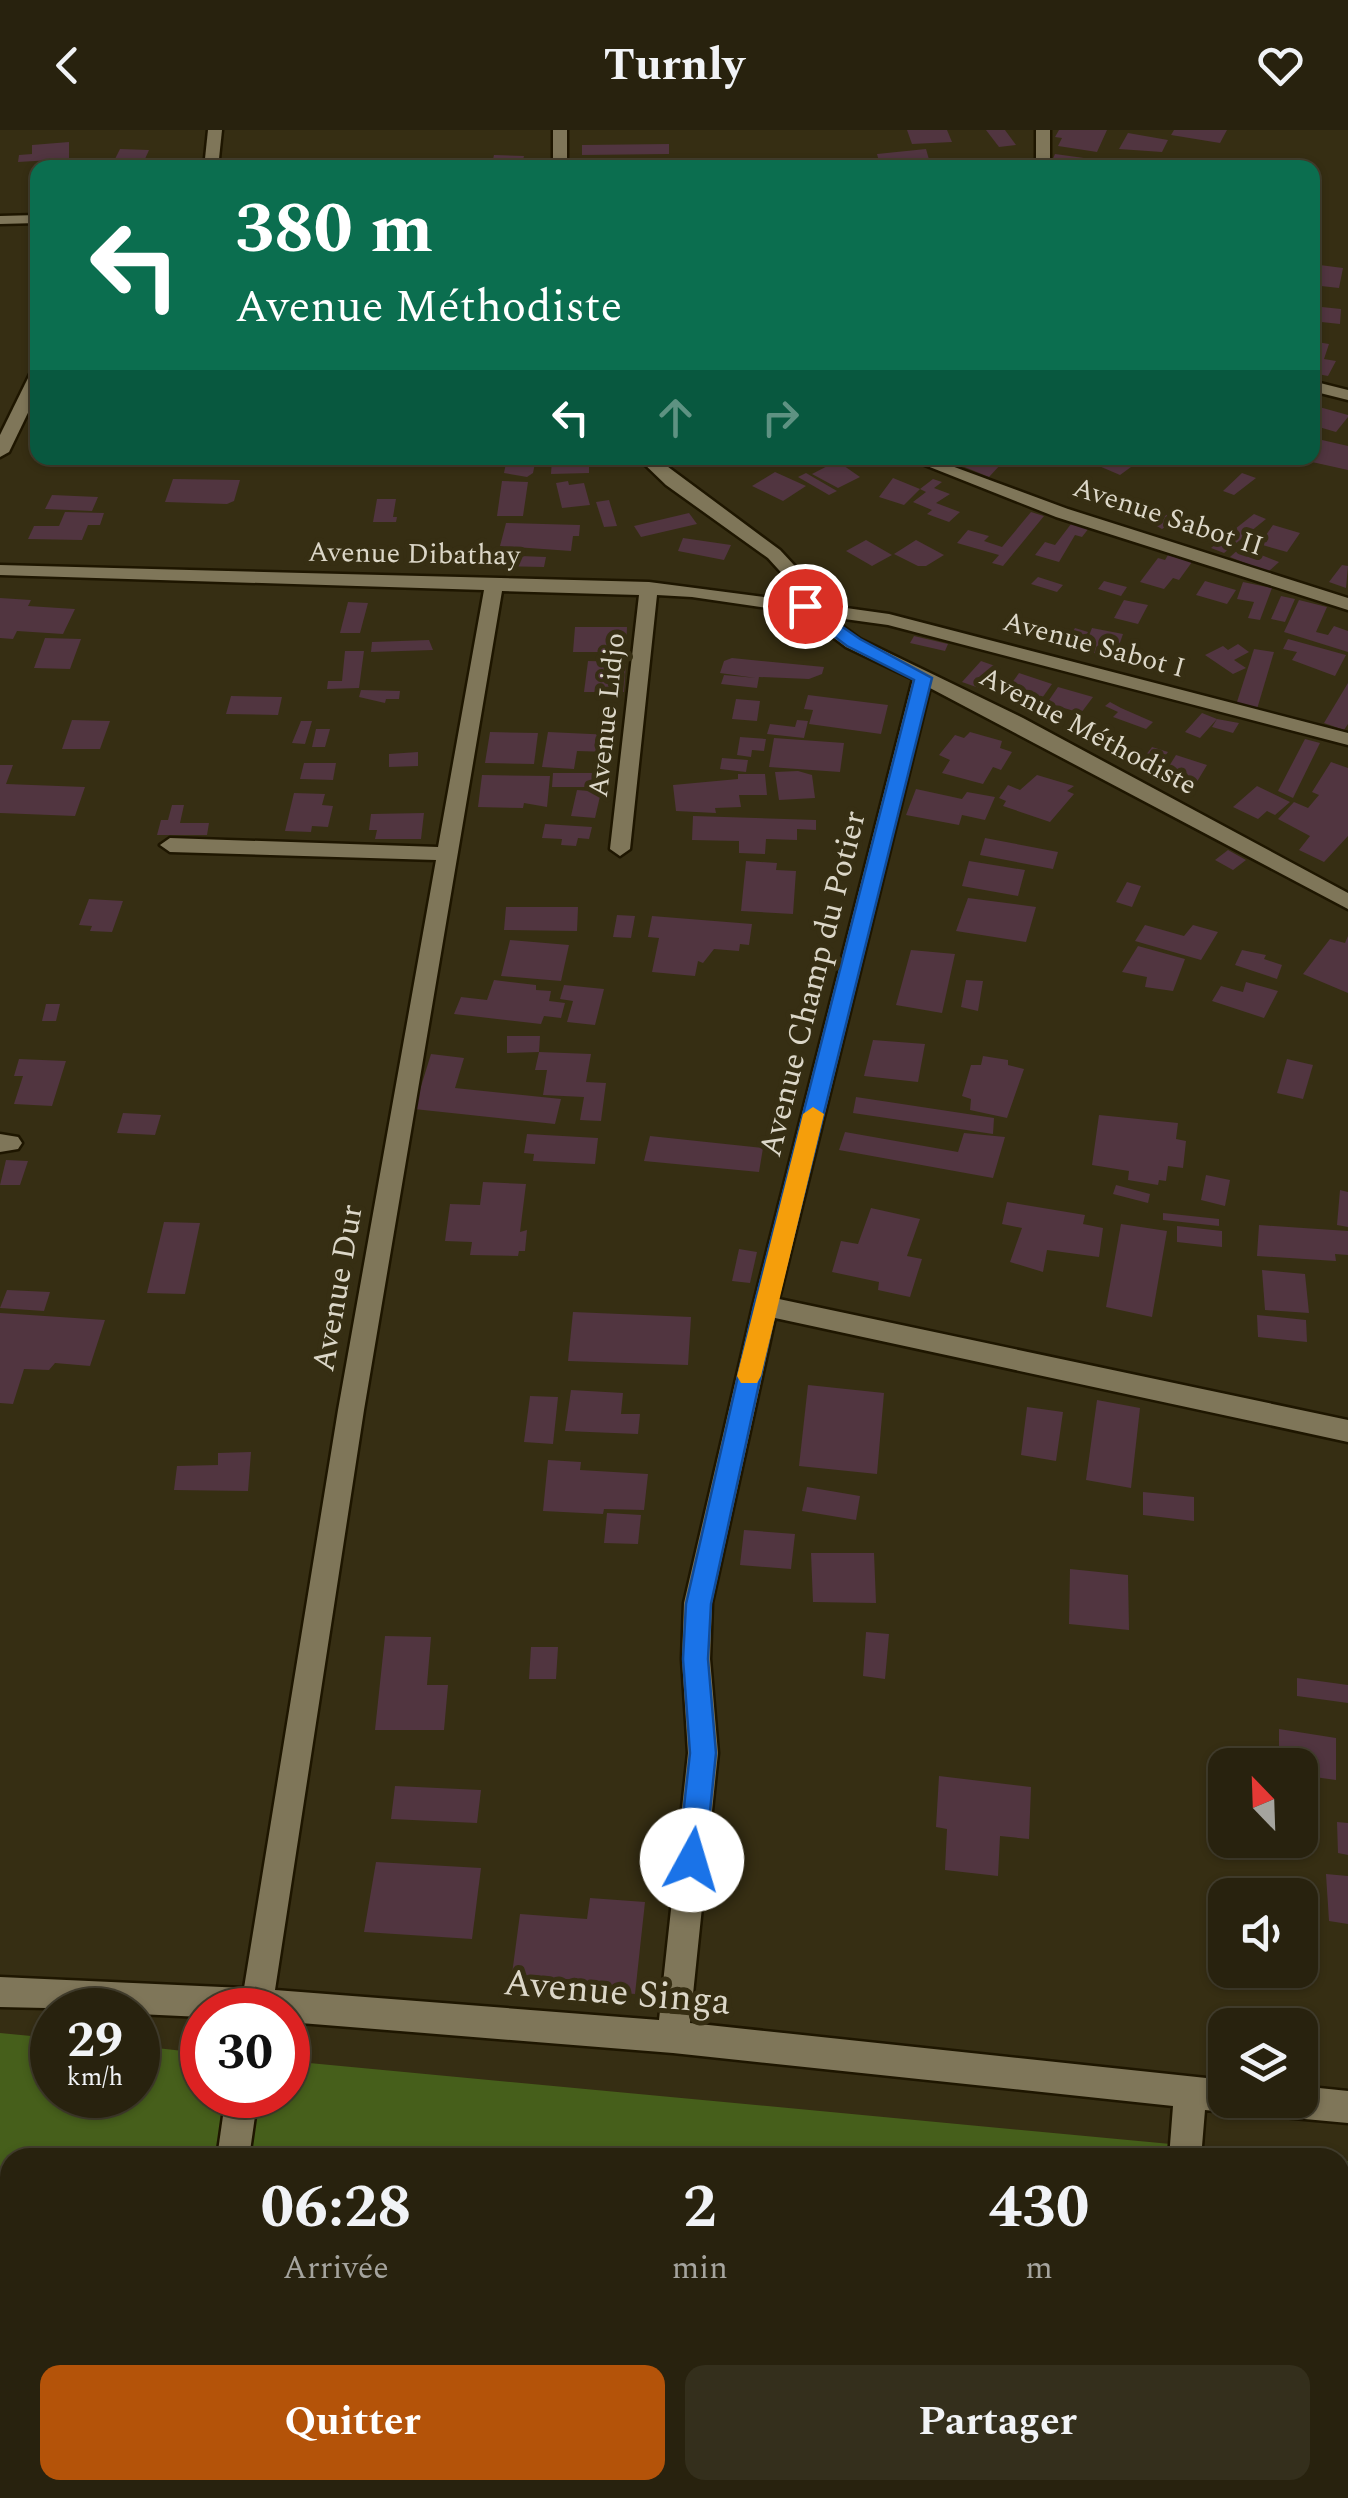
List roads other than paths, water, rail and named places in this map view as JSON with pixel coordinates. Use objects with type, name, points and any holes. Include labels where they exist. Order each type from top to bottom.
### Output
[{"type":"street","points":[[211,160],[215,130]]},
{"type":"street","points":[[560,130],[560,160]]},
{"type":"street","points":[[1043,130],[1043,160]]},
{"type":"street","points":[[0,220],[30,219]]},
{"type":"street","points":[[1320,388],[1348,394]]},
{"type":"street","points":[[0,452],[30,390]]},
{"type":"street","name":"Avenue Méthodiste","points":[[654,465],[774,554],[815,608],[854,642],[1016,722],[1348,902]]},
{"type":"street","name":"Avenue Sabot II","points":[[935,465],[1062,513],[1348,604]]},
{"type":"street","name":"Avenue Dibathay","points":[[0,570],[649,588],[815,608]]},
{"type":"street","name":"Avenue Dur","points":[[259,1988],[351,1410],[494,584]]},
{"type":"street","name":"Avenue Lidjo","points":[[620,849],[649,588]]},
{"type":"street","name":"Avenue Sabot I","points":[[815,608],[889,620],[1348,739]]},
{"type":"street","name":"Avenue Champ du Potier","points":[[673,2037],[703,1753],[696,1659],[698,1604],[765,1306],[923,678]]},
{"type":"street","points":[[170,845],[446,854]]},
{"type":"street","points":[[765,1306],[1348,1430]]},
{"type":"street","name":"Avenue Singa","points":[[0,1992],[180,2003]]},
{"type":"street","name":"Avenue Singa","points":[[310,2011],[673,2037],[1208,2095]]},
{"type":"street","points":[[1186,2148],[1190,2093]]},
{"type":"street","points":[[1318,2104],[1348,2106]]},
{"type":"street","points":[[234,2148],[239,2118]]}]
